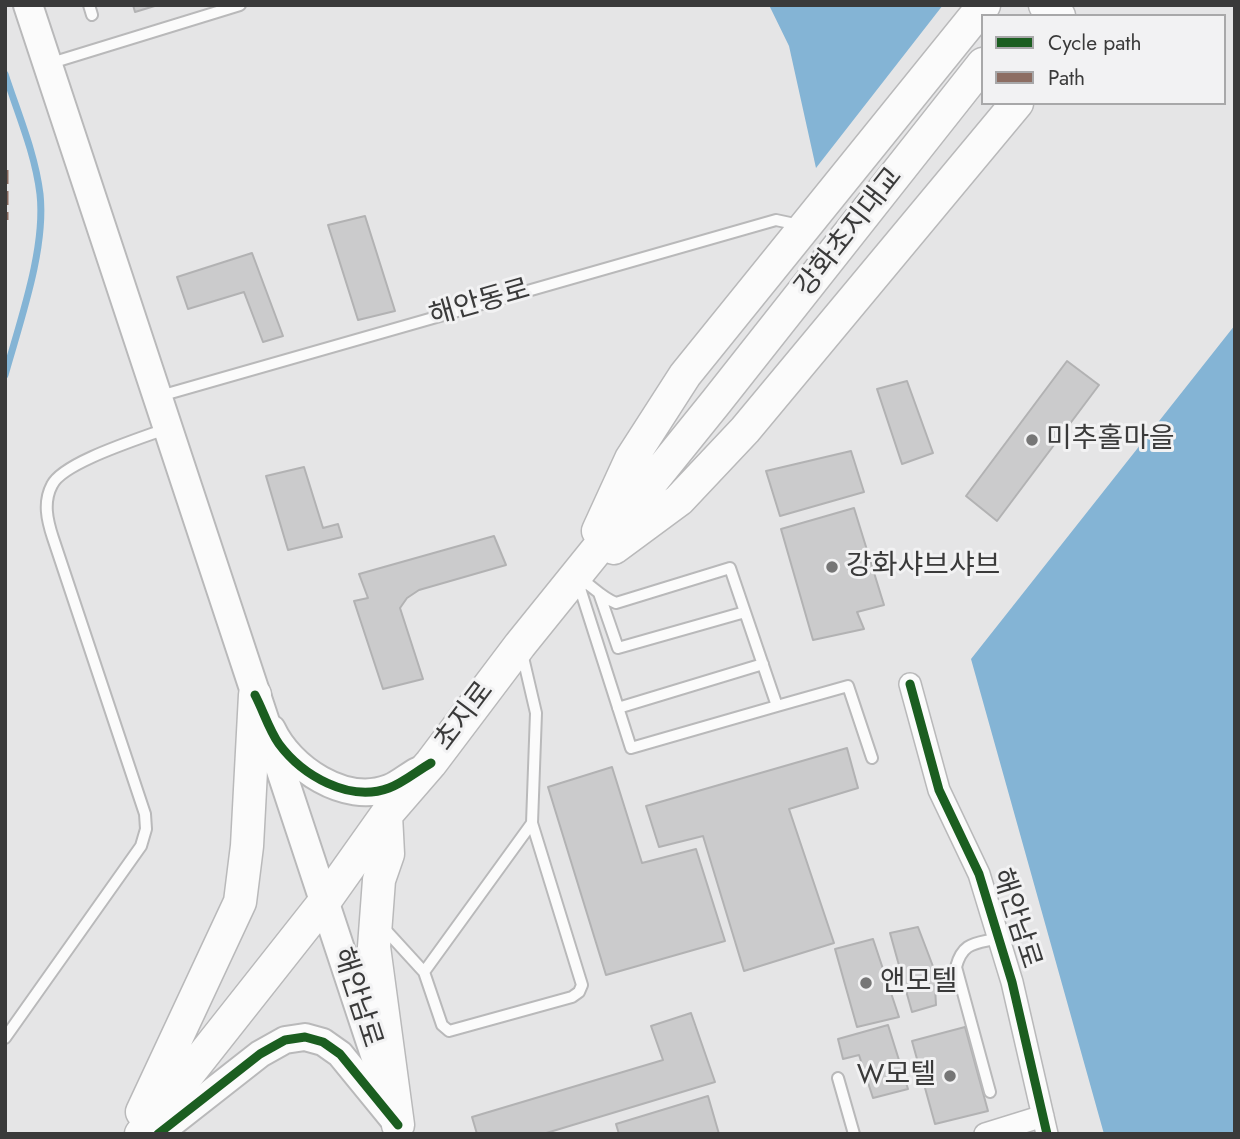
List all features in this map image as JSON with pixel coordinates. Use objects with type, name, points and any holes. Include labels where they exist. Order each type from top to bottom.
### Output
[{"type":"main road","points":[[28,5],[325,901]]},
{"type":"main road","points":[[588,585],[631,459],[685,375],[984,5]]},
{"type":"main road","name":"강화초지대교","points":[[716,402],[981,67]]},
{"type":"main road","points":[[588,585],[679,500],[745,430],[1015,105]]},
{"type":"main road","name":"초지로","points":[[141,1134],[325,901],[386,815],[430,763],[520,645],[588,585],[716,402]]},
{"type":"main road","points":[[131,1134],[240,902],[247,846],[256,695]]},
{"type":"main road","points":[[386,815],[388,854],[379,880],[374,947],[399,1129]]},
{"type":"main road","name":"해안남로","points":[[325,901],[399,1129]]},
{"type":"street","name":"해안남로","points":[[910,684],[939,790],[979,874],[999,938],[1012,982],[1045,1125],[985,1134]]},
{"type":"street","points":[[256,695],[278,742],[301,767],[318,779],[339,787],[374,791],[389,788],[430,763]]},
{"type":"street","points":[[158,1134],[260,1054],[285,1041],[305,1037],[323,1042],[340,1054],[399,1129]]},
{"type":"lane","points":[[48,64],[240,5]]},
{"type":"lane","name":"해안동로","points":[[157,396],[776,220],[790,223],[802,231]]},
{"type":"lane","points":[[5,1038],[141,846],[146,829],[145,814],[49,526],[46,515],[48,496],[52,483],[66,470],[168,428]]},
{"type":"lane","points":[[588,585],[604,598],[616,603],[730,568],[777,706]]},
{"type":"lane","points":[[588,585],[618,648],[745,612]]},
{"type":"lane","points":[[588,585],[618,708],[631,748],[848,686],[872,758]]},
{"type":"lane","points":[[375,918],[424,972],[442,1026],[449,1031],[579,992],[582,985],[532,823],[536,713],[520,645]]},
{"type":"lane","points":[[618,708],[763,664]]},
{"type":"lane","points":[[424,972],[532,823]]},
{"type":"lane","points":[[990,1092],[957,967],[960,954],[967,946],[999,938]]},
{"type":"lane","points":[[838,1078],[854,1134]]},
{"type":"water","points":[[769,5],[943,5],[816,168],[789,46]]},
{"type":"water","points":[[1235,325],[1235,1134],[1104,1134],[971,659]]},
{"type":"building","points":[[133,5],[158,5],[135,12]]},
{"type":"building","points":[[365,216],[395,311],[358,320],[328,225]]},
{"type":"building","points":[[252,253],[283,336],[263,342],[244,292],[188,309],[177,277]]},
{"type":"building","name":"미추홀마을","points":[[1067,361],[1099,385],[997,521],[966,496]]},
{"type":"building","points":[[907,381],[933,453],[902,464],[877,389]]},
{"type":"building","points":[[851,451],[864,492],[780,516],[766,471]]},
{"type":"building","points":[[304,467],[323,528],[338,524],[342,537],[288,550],[266,476]]},
{"type":"building","name":"강화샤브샤브","points":[[854,508],[884,605],[857,612],[864,629],[813,640],[781,529]]},
{"type":"building","points":[[494,536],[506,565],[419,590],[407,598],[400,608],[423,679],[383,689],[354,601],[368,598],[359,574]]},
{"type":"building","points":[[847,748],[858,788],[789,809],[834,943],[744,971],[703,836],[659,847],[646,806]]},
{"type":"building","points":[[612,767],[642,863],[696,849],[725,941],[606,975],[548,787]]},
{"type":"building","points":[[918,927],[934,969],[936,1005],[912,1012],[890,933]]},
{"type":"building","name":"앤모텔","points":[[873,939],[899,1017],[857,1027],[835,949]]},
{"type":"building","points":[[691,1013],[715,1082],[543,1134],[477,1134],[472,1117],[663,1060],[651,1026]]},
{"type":"building","points":[[888,1025],[908,1089],[873,1098],[859,1055],[843,1059],[838,1039]]},
{"type":"building","name":"W모텔","points":[[965,1027],[988,1111],[935,1124],[912,1041]]},
{"type":"building","points":[[708,1096],[719,1134],[619,1134],[616,1124]]},
{"type":"waterway","points":[[5,74],[34,164],[41,215],[36,261],[5,375]]},
{"type":"marked path","points":[[5,170],[5,220]]},
{"type":"cycle path","points":[[910,684],[939,790],[979,874],[1012,982],[1047,1134]]},
{"type":"cycle path","points":[[255,695],[272,733],[289,755],[313,776],[343,789],[374,792],[389,788],[431,763]]},
{"type":"cycle path","points":[[158,1134],[260,1054],[285,1040],[305,1037],[323,1042],[340,1054],[398,1125]]},
{"type":"place","name":"미추홀마을","points":[[1032,440]]},
{"type":"place","name":"강화샤브샤브","points":[[832,567]]},
{"type":"place","name":"앤모텔","points":[[866,983]]},
{"type":"place","name":"W모텔","points":[[950,1076]]}]
